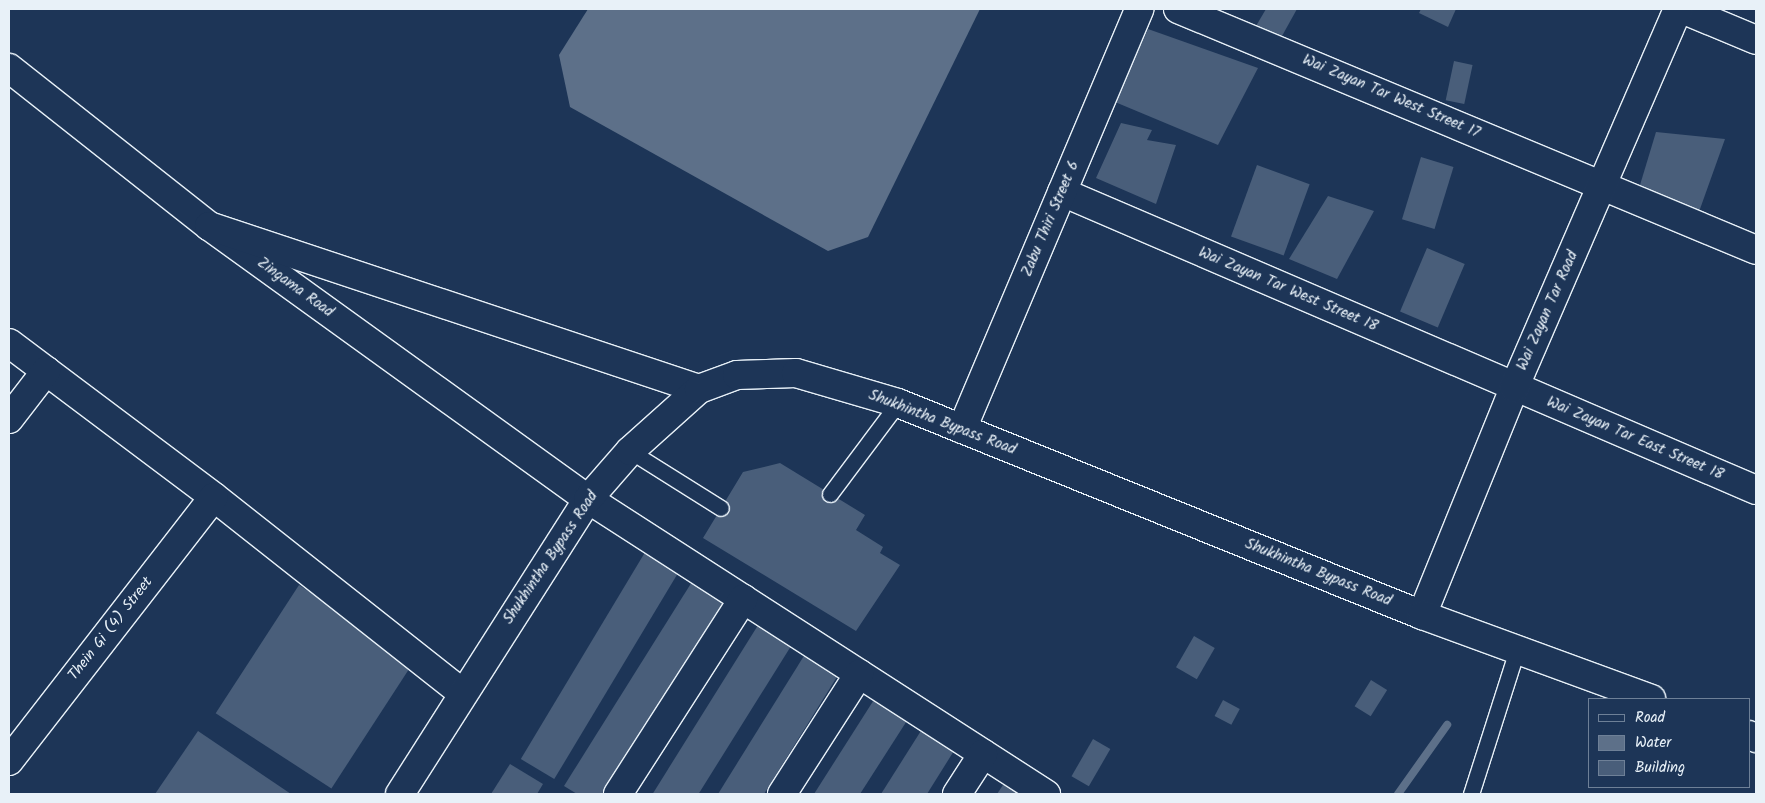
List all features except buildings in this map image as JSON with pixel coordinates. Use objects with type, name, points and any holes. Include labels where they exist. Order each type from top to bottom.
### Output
[{"type":"street","name":"Zabu Thiri Street 6","points":[[962,429],[1139,9]]},
{"type":"street","name":"Wai Zayan Tar West Street 17","points":[[1178,9],[1756,250]]},
{"type":"street","name":"Wai Zayan Tar Road","points":[[1422,615],[1514,388],[1680,9]]},
{"type":"street","points":[[1680,9],[1756,40]]},
{"type":"street","name":"Zingama Road","points":[[9,68],[209,226],[588,499],[1046,794]]},
{"type":"street","name":"Wai Zayan Tar West Street 18","points":[[1062,192],[1514,388]]},
{"type":"street","points":[[209,226],[699,388]]},
{"type":"street","points":[[9,342],[214,497],[462,693]]},
{"type":"street","points":[[9,419],[46,371]]},
{"type":"street","name":"Shukhintha Bypass Road","points":[[400,794],[462,693],[588,499],[630,451],[699,388],[737,375],[796,373],[898,403],[1422,615],[1648,698]]},
{"type":"street","name":"Wai Zayan Tar East Street 18","points":[[1514,388],[1756,490]]},
{"type":"street","name":"Thein Gi (4) Street","points":[[9,761],[214,497]]},
{"type":"street","points":[[618,794],[743,599]]},
{"type":"street","points":[[782,794],[859,674]]},
{"type":"street","points":[[958,794],[983,754]]},
{"type":"lane","points":[[830,494],[898,403]]},
{"type":"lane","points":[[630,451],[721,508]]},
{"type":"lane","points":[[1471,794],[1517,650]]},
{"type":"water","points":[[588,9],[980,9],[868,237],[828,251],[570,107],[559,55]]},
{"type":"waterway","points":[[1398,794],[1447,725]]}]
